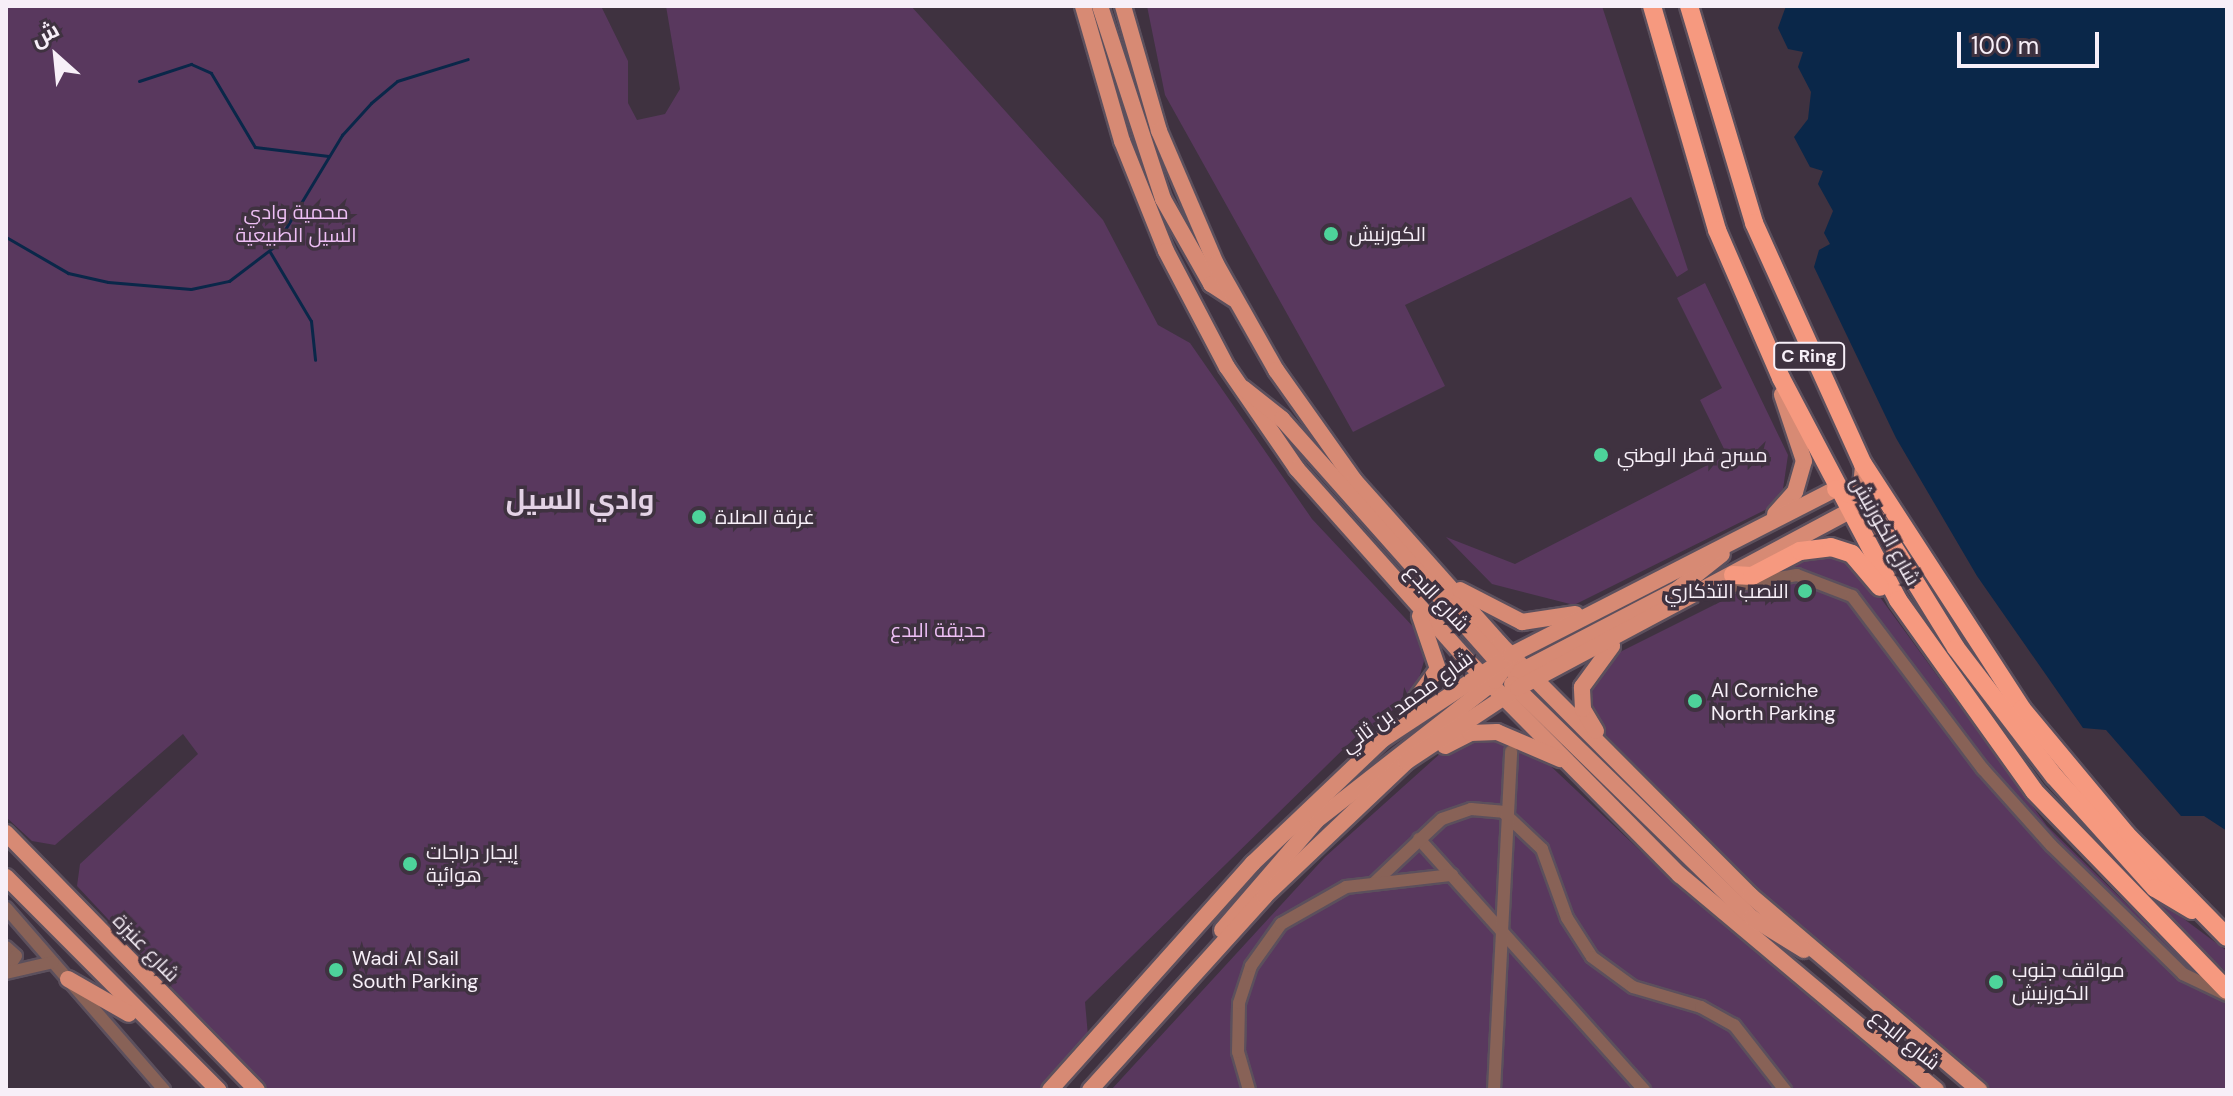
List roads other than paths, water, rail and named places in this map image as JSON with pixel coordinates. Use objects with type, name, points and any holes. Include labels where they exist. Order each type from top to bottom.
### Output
[{"type":"highway","name":"شارع الكورنيش","points":[[1652,6],[1717,230],[1781,378],[1836,489],[1898,600],[2034,791],[2227,992]]},
{"type":"highway","name":"شارع الكورنيش","points":[[1689,6],[1754,223],[1863,464],[2022,709],[2203,914],[2227,937]]},
{"type":"highway","points":[[1836,489],[1860,495],[1956,648],[2054,776],[2155,888],[2203,914]]},
{"type":"highway","points":[[1733,575],[1752,576],[1800,551],[1831,547],[1852,554],[1898,600]]},
{"type":"main road","name":"شارع البدع","points":[[1083,6],[1146,207],[1239,385],[1324,503],[1418,606],[1634,780],[1809,950],[1979,1090]]},
{"type":"main road","points":[[1100,6],[1163,199],[1211,284],[1234,299]]},
{"type":"main road","name":"شارع البدع","points":[[1123,6],[1159,131],[1234,299],[1316,429],[1435,573],[1566,761],[1760,948],[1936,1090]]},
{"type":"main road","points":[[1759,528],[1790,498],[1804,469],[1781,378]]},
{"type":"main road","points":[[1239,385],[1282,419],[1507,676],[1752,918],[1809,950]]},
{"type":"main road","name":"شارع محمد بن ثاني","points":[[1050,1090],[1253,863],[1382,740],[1507,676],[1625,633],[1849,511],[1860,495],[1863,464]]},
{"type":"main road","name":"شارع محمد بن ثاني","points":[[1090,1090],[1202,964],[1406,762],[1507,676],[1606,604],[1836,489]]},
{"type":"main road","points":[[1202,964],[1254,887],[1317,820],[1507,676],[1678,589],[1731,543]]},
{"type":"main road","points":[[1435,573],[1522,622],[1606,604]]},
{"type":"main road","points":[[1382,740],[1427,694],[1438,669],[1418,606]]},
{"type":"main road","points":[[1625,633],[1590,668],[1581,699],[1591,725],[1634,780]]},
{"type":"main road","points":[[1406,762],[1485,731],[1566,761]]},
{"type":"main road","name":"شارع عنيزة","points":[[6,833],[257,1090]]},
{"type":"main road","points":[[6,877],[218,1090]]},
{"type":"main road","points":[[68,979],[145,1017]]},
{"type":"street","name":"شارع محمد بن ثاني","points":[[1707,590],[1789,575],[1826,581]]},
{"type":"street","name":"شارع الكورنيش","points":[[1826,581],[1860,604],[1918,686],[2051,845],[2183,974],[2227,992]]},
{"type":"street","points":[[1494,1090],[1511,751]]},
{"type":"street","points":[[1374,883],[1419,839],[1461,811],[1508,816],[1546,855],[1567,918],[1592,957],[1633,987],[1701,1007],[1734,1025],[1785,1090]]},
{"type":"street","points":[[1419,839],[1644,1090]]},
{"type":"street","points":[[1245,1089],[1237,1016],[1257,955],[1311,901],[1374,883],[1452,875]]},
{"type":"street","points":[[6,908],[164,1090]]},
{"type":"street","points":[[6,947],[16,956],[6,972]]},
{"type":"street","points":[[6,972],[53,962]]},
{"type":"water","points":[[1786,6],[2227,6],[2227,831],[2204,816],[2181,816],[2106,730],[2083,728],[1977,576],[1896,438],[1814,267],[1819,250],[1830,244],[1824,233],[1833,211],[1818,184],[1823,171],[1810,167],[1794,137],[1808,119],[1811,92],[1798,67],[1803,52],[1788,49],[1778,28]]},
{"type":"waterway","points":[[6,237],[68,273],[108,282],[191,289],[229,281],[275,246],[342,135],[371,103],[397,81],[468,59]]},
{"type":"waterway","points":[[139,81],[191,64],[211,73],[255,147],[328,156]]},
{"type":"waterway","points":[[270,252],[311,321],[315,360]]},
{"type":"place","name":"الكورنيش","points":[[1331,234]]},
{"type":"place","name":"مسرح قطر الوطني","points":[[1601,455]]},
{"type":"place","name":"غرفة الصلاة","points":[[699,517]]},
{"type":"place","name":"النصب التذكاري","points":[[1805,591]]},
{"type":"place","name":"Al Corniche North Parking","points":[[1695,701]]},
{"type":"place","name":"إيجار دراجات هوائية","points":[[410,864]]},
{"type":"place","name":"Wadi Al Sail South Parking","points":[[336,970]]},
{"type":"place","name":"مواقف جنوب الكورنيش","points":[[1996,982]]},
{"type":"district","name":"وادي السيل","points":[[580,500]]},
{"type":"park label","name":"محمية وادي السيل الطبيعية","points":[[296,224]]},
{"type":"park label","name":"حديقة البدع","points":[[938,630]]}]
